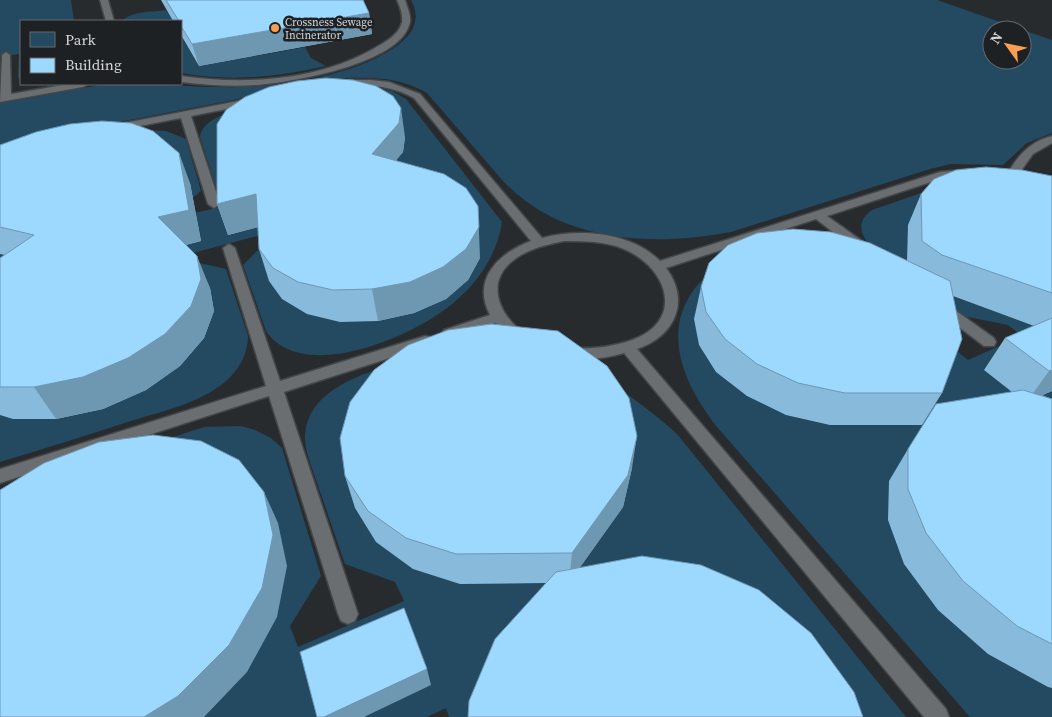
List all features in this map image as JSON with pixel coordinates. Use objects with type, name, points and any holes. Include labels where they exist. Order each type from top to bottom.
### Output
[{"type":"lane","points":[[104,0],[110,20]]},
{"type":"lane","points":[[182,79],[213,83],[271,81],[348,64],[383,48],[396,38],[403,29],[406,19],[400,0]]},
{"type":"lane","points":[[6,55],[3,98],[76,85]]},
{"type":"lane","points":[[333,85],[377,82],[393,85],[417,96],[538,242]]},
{"type":"lane","points":[[107,130],[268,98]]},
{"type":"lane","points":[[185,114],[214,204]]},
{"type":"lane","points":[[1014,174],[1024,156],[1030,150],[1052,140]]},
{"type":"lane","points":[[659,266],[819,216],[944,174],[980,170]]},
{"type":"lane","points":[[819,216],[877,259]]},
{"type":"lane","points":[[573,236],[591,237],[617,242],[641,252],[659,266],[671,284],[673,303],[665,322],[648,338],[621,350],[588,354],[555,351],[525,340],[503,324],[492,304],[490,284],[499,266],[516,251],[538,242],[573,236]]},
{"type":"lane","points":[[229,248],[348,614]]},
{"type":"lane","points":[[933,300],[989,342]]},
{"type":"lane","points":[[0,476],[499,317]]},
{"type":"lane","points":[[627,347],[938,717]]},
{"type":"green space","points":[[0,0],[71,0],[74,20],[20,20],[20,79],[18,77],[19,54],[0,57]]},
{"type":"green space","points":[[411,0],[937,0],[994,20],[982,20],[982,70],[1032,70],[1032,33],[1052,40],[1052,133],[1027,143],[1003,165],[951,164],[731,232],[671,239],[640,239],[580,228],[552,217],[526,202],[503,181],[427,93],[398,81],[347,78],[0,145],[0,103],[103,85],[247,87],[290,83],[341,72],[383,55],[404,40],[412,30],[416,19]]},
{"type":"green space","points":[[166,10],[172,20],[123,20],[131,15]]},
{"type":"green space","points":[[182,38],[199,66],[305,47],[311,58],[326,66],[254,77],[199,76],[182,73]]},
{"type":"green space","points":[[377,88],[392,91],[406,99],[502,222],[497,243],[487,263],[468,290],[443,311],[393,338],[363,348],[334,354],[307,354],[283,347],[266,331],[243,265],[264,244],[261,235],[193,253],[195,262],[226,269],[248,336],[244,355],[230,377],[215,390],[180,406],[0,462],[0,157],[143,130],[166,131],[186,139],[201,191],[180,208],[183,216],[248,200],[245,192],[216,187],[200,137],[201,132],[211,121],[228,113]]},
{"type":"green space","points":[[950,183],[1052,191],[1052,717],[970,717],[717,427],[691,387],[683,367],[679,346],[679,326],[684,306],[696,287],[714,269],[953,348],[968,360],[1022,336],[1008,325],[963,316],[871,247],[864,237],[861,228],[862,223],[867,214],[872,210]]},
{"type":"green space","points":[[385,367],[605,380],[624,392],[677,434],[906,717],[449,717],[446,708],[427,717],[0,717],[0,493],[204,427],[241,426],[271,438],[282,448],[321,576],[290,626],[298,647],[404,601],[395,582],[345,564],[310,464],[305,440],[308,421],[322,399],[346,382]]},
{"type":"building","points":[[166,0],[363,0],[369,13],[192,44],[182,28],[182,20],[178,20]]},
{"type":"building","points":[[326,78],[353,80],[376,86],[393,96],[401,108],[399,123],[372,154],[444,174],[466,188],[478,206],[479,227],[466,249],[443,267],[410,282],[372,289],[333,290],[298,282],[273,268],[259,249],[256,194],[217,204],[217,124],[226,110],[245,97],[269,87],[297,81]]},
{"type":"building","points":[[102,121],[131,123],[153,131],[179,153],[189,210],[158,217],[197,256],[201,279],[191,306],[165,334],[128,358],[83,377],[34,387],[0,387],[0,258],[34,235],[0,227],[0,145],[36,132],[70,124]]},
{"type":"building","points":[[986,167],[1022,170],[1052,176],[1052,293],[942,255],[922,241],[921,194],[934,179],[956,170]]},
{"type":"building","points":[[793,229],[831,232],[870,243],[950,281],[962,339],[942,393],[845,393],[798,383],[757,364],[725,339],[706,312],[701,287],[709,263],[728,245],[757,233]]},
{"type":"building","points":[[1052,318],[1052,370],[1049,371],[1005,338]]},
{"type":"building","points":[[491,324],[558,331],[607,366],[629,398],[637,436],[628,475],[572,553],[456,554],[406,538],[368,511],[345,476],[340,438],[350,402],[374,370],[408,345],[448,330]]},
{"type":"building","points":[[1023,390],[1052,399],[1052,644],[1017,626],[963,581],[926,533],[908,489],[908,449],[936,404]]},
{"type":"building","points":[[153,435],[201,441],[239,460],[264,492],[273,535],[262,588],[229,645],[178,696],[144,717],[0,717],[0,490],[44,463],[99,442]]},
{"type":"building","points":[[642,556],[701,565],[759,590],[811,633],[854,692],[863,717],[468,717],[469,701],[495,639],[556,572]]},
{"type":"building","points":[[404,608],[427,669],[324,717],[317,717],[300,652]]},
{"type":"place","name":"Crossness Sewage Incinerator","points":[[275,28]]}]
